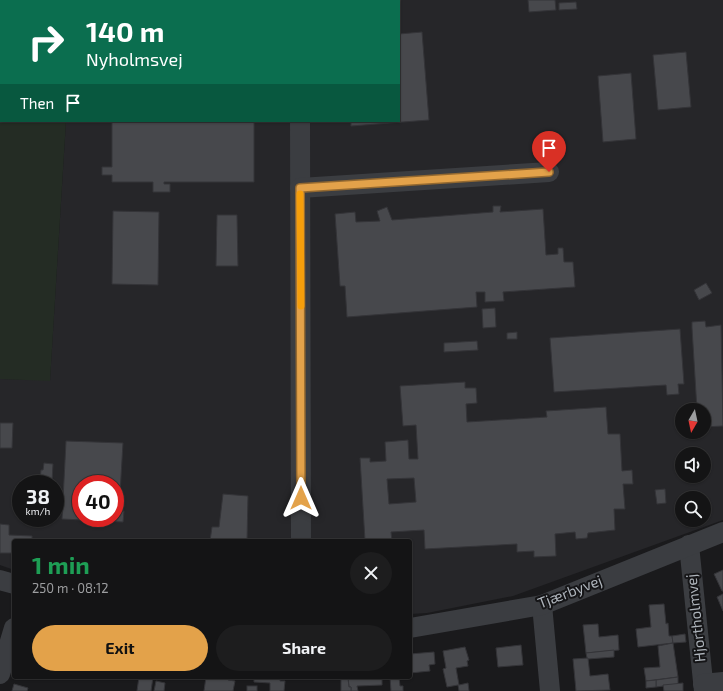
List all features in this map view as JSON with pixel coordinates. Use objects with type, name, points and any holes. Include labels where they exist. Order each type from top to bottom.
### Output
[{"type":"street","points":[[300,122],[301,539]]},
{"type":"street","points":[[300,188],[549,172]]},
{"type":"street","name":"Tjærbyvej","points":[[412,628],[542,605],[723,532]]},
{"type":"street","name":"Hjortholmvej","points":[[689,545],[703,687]]},
{"type":"street","points":[[0,580],[12,583]]},
{"type":"street","points":[[542,605],[550,691]]},
{"type":"street","points":[[0,674],[12,635]]},
{"type":"street","points":[[703,687],[723,682]]},
{"type":"shaded area","points":[[400,0],[723,0],[723,520],[711,524],[711,491],[675,491],[675,527],[704,527],[513,596],[427,613],[412,614],[412,539],[12,539],[12,569],[0,565],[0,379],[50,380],[66,122],[400,122]]},
{"type":"shaded area","points":[[0,122],[66,122],[50,381],[0,379]]},
{"type":"building","points":[[528,0],[555,0],[556,10],[529,12]]},
{"type":"building","points":[[576,2],[577,9],[559,10],[559,3]]},
{"type":"building","points":[[422,32],[429,120],[351,126],[351,122],[400,122],[400,34]]},
{"type":"building","points":[[686,52],[691,107],[658,110],[653,55]]},
{"type":"building","points":[[631,73],[636,139],[603,142],[598,76]]},
{"type":"building","points":[[112,122],[254,122],[254,182],[164,182],[164,184],[170,184],[170,192],[153,192],[153,182],[112,182],[112,175],[102,175],[102,167],[112,167]]},
{"type":"building","points":[[493,206],[501,206],[500,212],[543,209],[546,255],[558,254],[558,248],[563,248],[564,262],[573,262],[575,287],[503,292],[504,301],[485,302],[485,292],[476,292],[477,307],[347,317],[345,286],[340,286],[335,214],[355,212],[356,222],[380,221],[377,211],[387,207],[392,220],[493,212]]},
{"type":"building","points":[[113,211],[159,212],[158,285],[112,284]]},
{"type":"building","points":[[217,215],[237,215],[238,266],[216,266]]},
{"type":"building","points":[[706,283],[712,293],[699,300],[694,290]]},
{"type":"building","points":[[495,308],[496,327],[483,328],[482,309]]},
{"type":"building","points":[[705,321],[706,327],[721,325],[723,426],[711,427],[711,403],[697,403],[692,322]]},
{"type":"building","points":[[680,329],[684,384],[678,384],[679,394],[667,395],[666,385],[554,392],[550,338]]},
{"type":"building","points":[[517,332],[517,339],[507,339],[507,333]]},
{"type":"building","points":[[477,341],[478,350],[444,352],[444,343]]},
{"type":"building","points":[[465,382],[465,388],[476,388],[477,403],[466,404],[467,422],[547,417],[546,411],[606,407],[608,434],[620,434],[622,471],[632,470],[633,484],[623,484],[625,509],[614,509],[615,530],[588,533],[587,538],[576,539],[575,532],[555,534],[556,556],[534,557],[534,551],[517,552],[517,544],[425,549],[424,530],[391,532],[392,539],[365,539],[360,458],[370,458],[370,462],[386,461],[385,442],[408,440],[409,459],[418,459],[416,425],[403,426],[400,386]],"holes":[[[414,478],[416,502],[389,504],[387,479]]]},
{"type":"building","points":[[0,423],[13,423],[12,448],[0,448]]},
{"type":"building","points":[[66,441],[123,443],[121,475],[72,475],[72,519],[64,519]]},
{"type":"building","points":[[44,463],[53,464],[52,475],[41,475],[41,470],[43,470]]},
{"type":"building","points":[[665,489],[666,503],[657,504],[655,490]]},
{"type":"building","points":[[223,494],[248,496],[247,539],[210,539],[212,527],[219,527]]},
{"type":"building","points":[[0,524],[9,525],[9,535],[32,536],[32,539],[12,539],[12,553],[0,553]]},
{"type":"building","points":[[723,570],[723,591],[722,591],[714,574]]},
{"type":"building","points":[[723,594],[723,611],[717,597]]},
{"type":"building","points":[[664,604],[666,624],[668,623],[669,636],[672,636],[673,643],[638,647],[636,629],[651,627],[649,605]]},
{"type":"building","points":[[598,624],[599,637],[618,635],[619,650],[586,653],[583,625]]},
{"type":"building","points":[[685,634],[686,642],[673,643],[672,636]]},
{"type":"building","points":[[673,643],[678,677],[646,681],[644,668],[660,667],[658,646]]},
{"type":"building","points":[[521,645],[523,665],[498,667],[496,648]]},
{"type":"building","points":[[465,647],[469,660],[467,661],[468,666],[456,668],[459,685],[468,683],[469,691],[459,691],[458,685],[447,687],[443,669],[446,668],[443,651]]},
{"type":"building","points":[[614,650],[614,657],[588,659],[586,653]]},
{"type":"building","points":[[434,652],[435,664],[429,665],[430,671],[412,673],[412,654]]},
{"type":"building","points":[[588,658],[590,676],[608,674],[610,690],[576,691],[573,659]]},
{"type":"building","points":[[678,677],[678,684],[656,687],[656,680]]},
{"type":"building","points":[[139,679],[153,679],[151,691],[137,691]]},
{"type":"building","points":[[206,679],[228,679],[235,681],[233,691],[204,691]]},
{"type":"building","points":[[254,679],[280,679],[280,681],[285,681],[284,691],[270,691],[270,683],[254,682]]},
{"type":"building","points":[[341,679],[348,679],[351,691],[341,691]]},
{"type":"building","points":[[348,679],[382,679],[382,685],[357,686],[358,691],[351,691],[351,687],[349,687]]},
{"type":"building","points":[[390,679],[399,679],[400,686],[403,686],[403,691],[391,691]]},
{"type":"building","points":[[656,680],[656,687],[646,688],[646,681]]},
{"type":"building","points":[[156,681],[165,683],[164,691],[154,691]]},
{"type":"building","points":[[683,683],[683,691],[664,691],[663,685]]},
{"type":"building","points":[[14,684],[28,688],[27,691],[12,691]]},
{"type":"building","points":[[247,686],[257,686],[257,691],[247,691]]},
{"type":"slow traffic","points":[[300,194],[301,306]]},
{"type":"route","points":[[301,498],[300,188],[549,172]]}]
